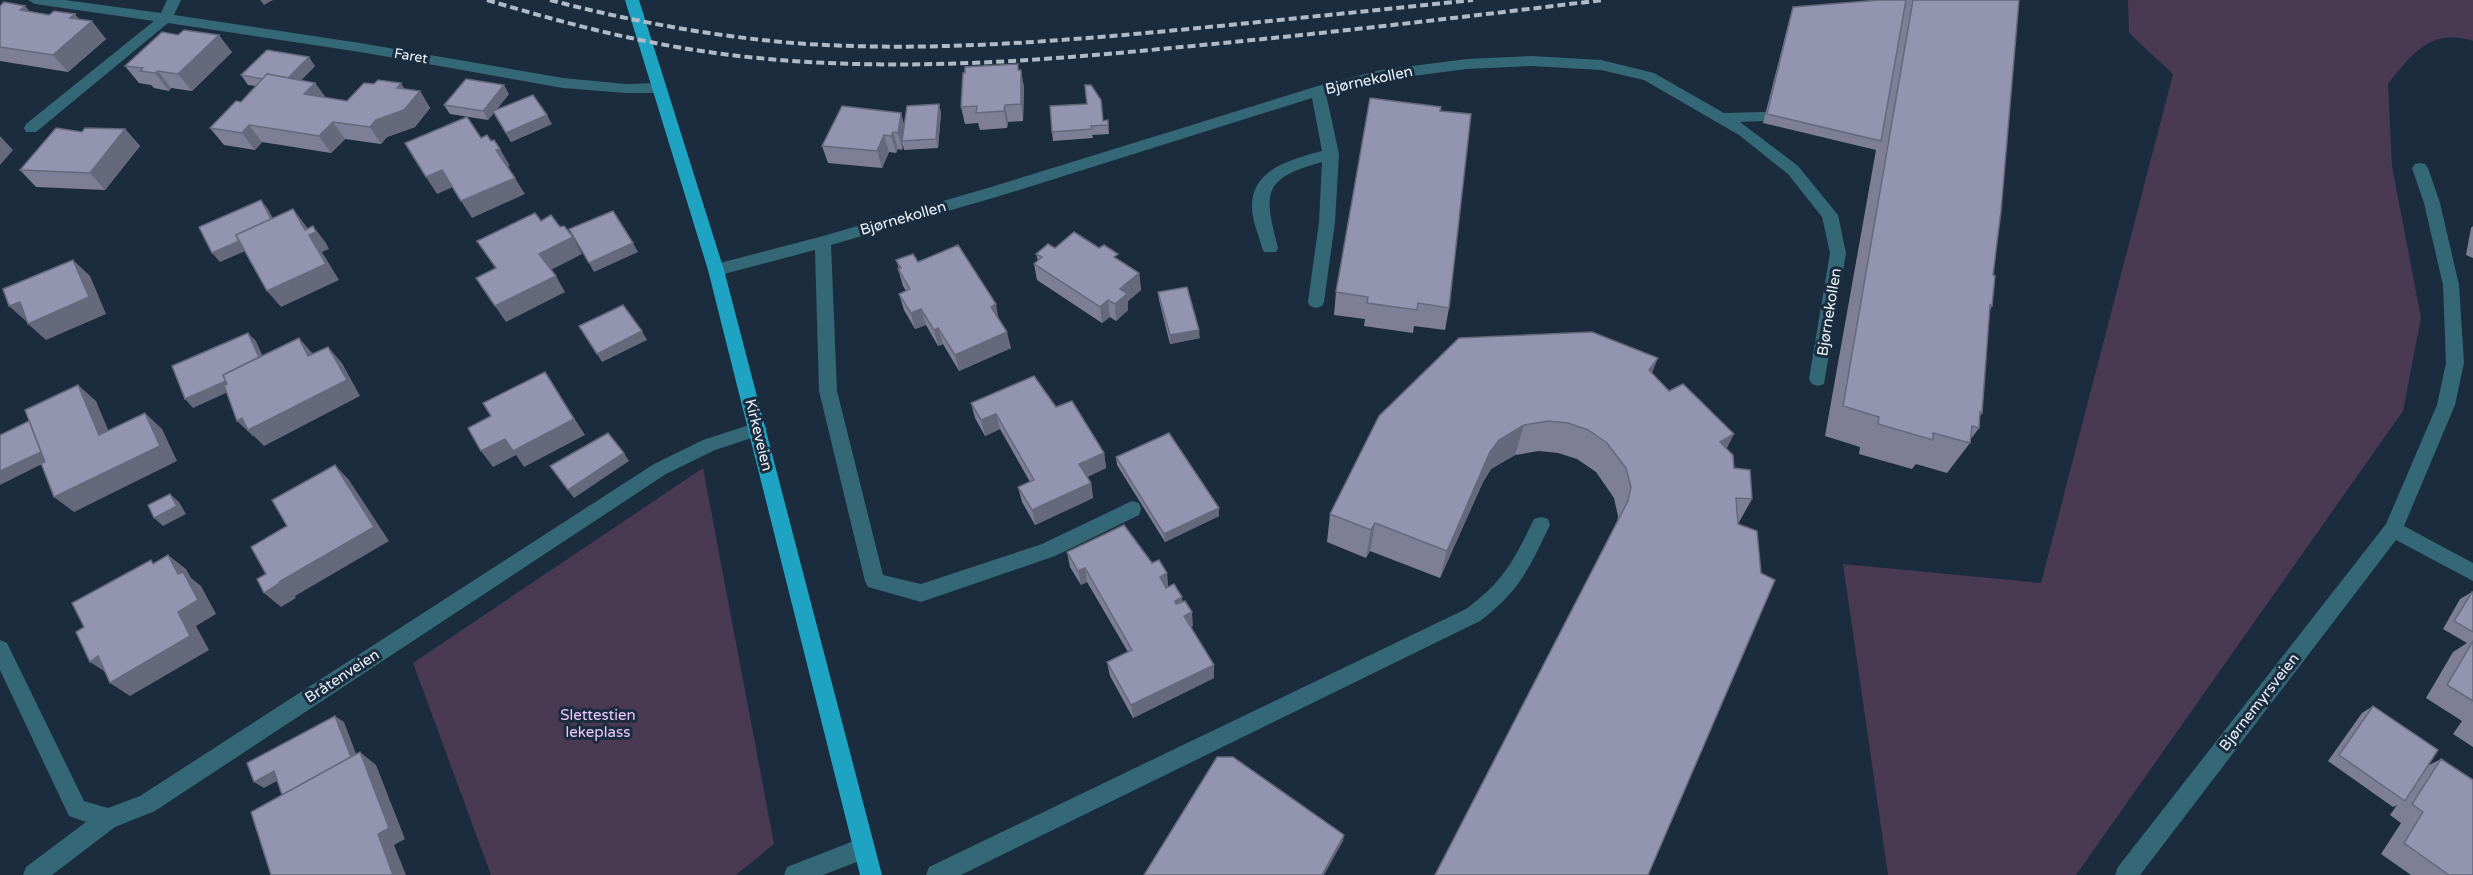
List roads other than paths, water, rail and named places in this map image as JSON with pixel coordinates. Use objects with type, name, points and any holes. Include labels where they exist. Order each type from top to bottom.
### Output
[{"type":"main road","name":"Kirkeveien","points":[[632,0],[716,270],[871,875]]},
{"type":"street","name":"Faret","points":[[34,0],[405,55],[560,82],[622,89],[658,88]]},
{"type":"street","points":[[31,129],[165,19],[174,0]]},
{"type":"street","name":"Bjørnekollen","points":[[716,270],[824,242],[1318,91],[1381,75],[1467,64],[1532,61],[1601,65],[1649,76],[1744,131],[1793,170],[1830,215],[1838,253],[1818,379]]},
{"type":"street","points":[[1316,303],[1332,190],[1331,154],[1326,115],[1318,91]]},
{"type":"street","points":[[1722,118],[1782,117],[1802,111]]},
{"type":"street","points":[[1270,248],[1260,207],[1261,190],[1271,177],[1300,163],[1331,154]]},
{"type":"street","name":"Bjørnemyrsveien","points":[[2126,875],[2393,529],[2446,405],[2455,363],[2451,285],[2432,203],[2420,168]]},
{"type":"street","points":[[824,242],[828,391],[875,581],[921,593],[1048,550],[1132,509]]},
{"type":"street","name":"Bråtenveien","points":[[34,875],[108,819],[147,804],[660,469],[709,445],[758,429]]},
{"type":"street","points":[[937,875],[1473,615],[1497,597],[1521,567],[1541,525]]},
{"type":"street","points":[[2393,529],[2473,573]]},
{"type":"street","points":[[0,649],[77,809],[108,819]]},
{"type":"street","points":[[795,875],[864,848]]},
{"type":"railway","points":[[487,0],[587,28],[688,49],[758,58],[863,64],[970,63],[1128,52],[1340,31],[1603,0]]},
{"type":"railway","points":[[550,0],[610,15],[701,32],[793,43],[884,47],[1066,40],[1473,0]]},
{"type":"park label","name":"Slettestien lekeplass","points":[[598,724]]}]
